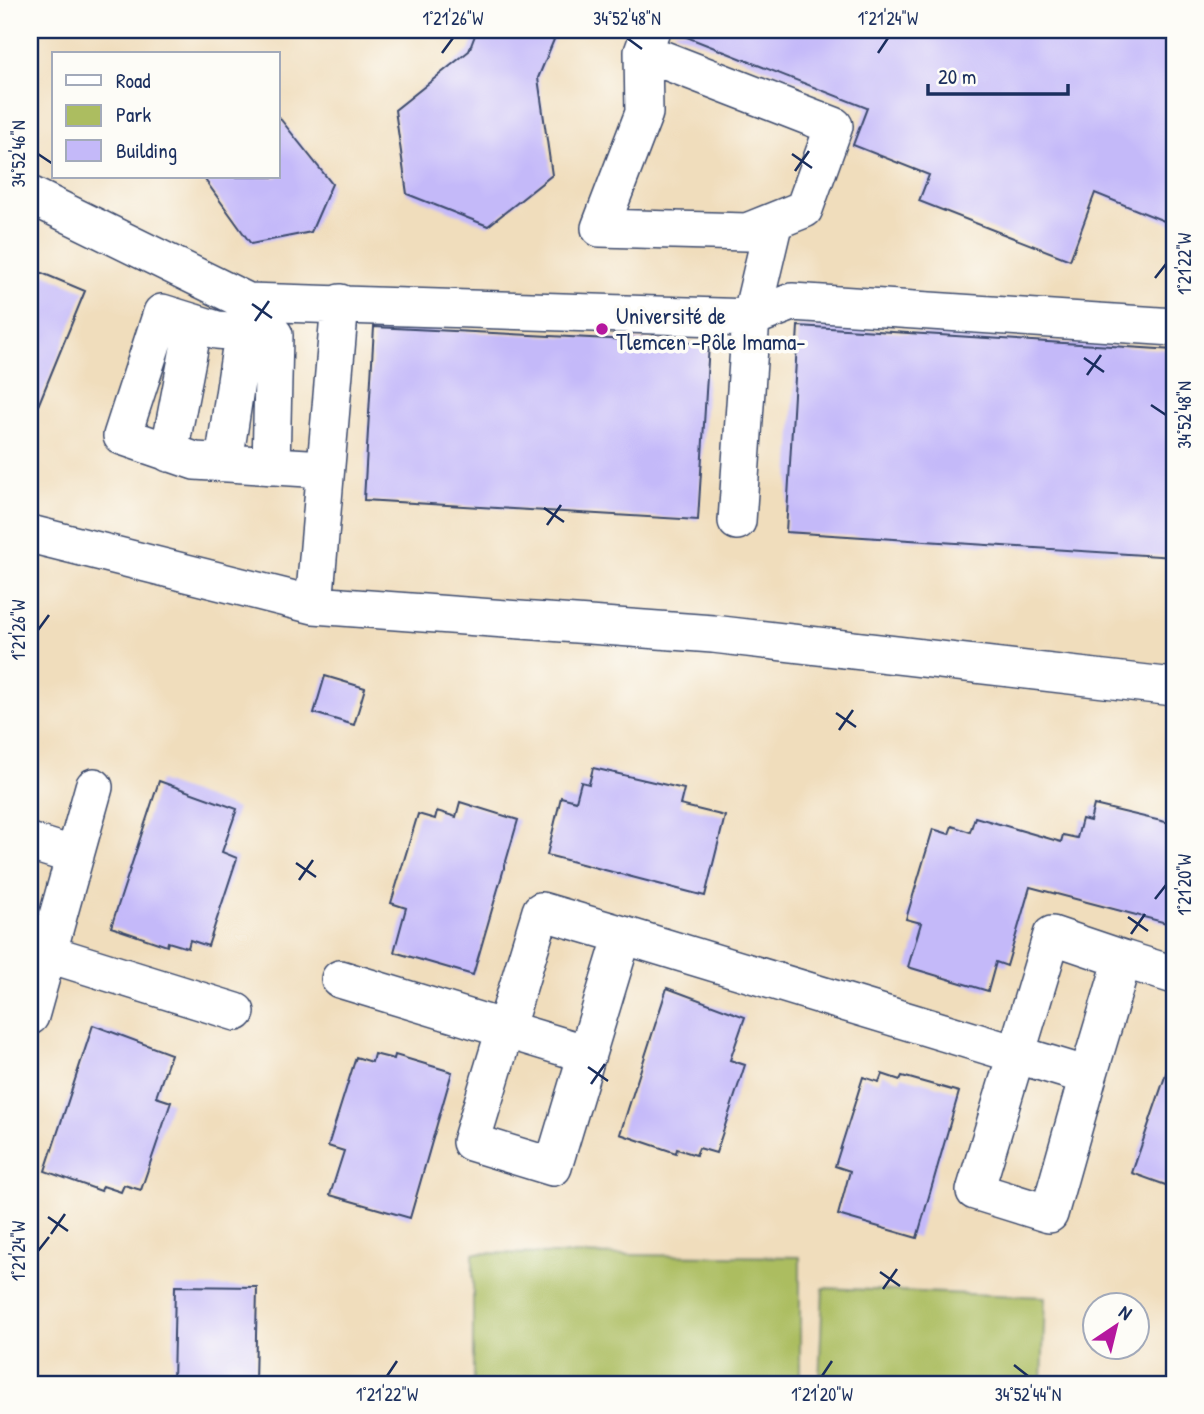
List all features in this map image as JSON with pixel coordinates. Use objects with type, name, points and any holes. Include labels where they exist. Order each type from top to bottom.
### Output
[{"type":"street","points":[[647,41],[834,125],[804,209],[747,232],[600,228],[644,113],[647,41]]},
{"type":"street","points":[[30,195],[274,335],[271,466]]},
{"type":"street","points":[[737,520],[751,318],[774,221]]},
{"type":"street","points":[[324,469],[195,461],[122,436],[162,313],[217,330],[246,317],[340,303],[751,318],[792,302],[1174,327]]},
{"type":"street","points":[[314,605],[340,303]]},
{"type":"street","points":[[224,463],[246,317]]},
{"type":"street","points":[[169,453],[194,323]]},
{"type":"street","points":[[30,534],[314,605],[713,634],[1174,687]]},
{"type":"street","points":[[30,1016],[38,951],[75,856],[94,787]]},
{"type":"street","points":[[30,842],[75,856]]},
{"type":"street","points":[[623,935],[553,1167],[471,1142],[541,911],[623,935],[1088,1076]]},
{"type":"street","points":[[1124,959],[1049,1214],[975,1191],[1052,936],[1124,959],[1174,975]]},
{"type":"street","points":[[38,951],[236,1012]]},
{"type":"street","points":[[340,979],[587,1054]]},
{"type":"green space","points":[[473,1253],[800,1257],[800,1384],[473,1384]]},
{"type":"green space","points":[[823,1288],[1045,1297],[1042,1384],[819,1384]]},
{"type":"building","points":[[477,30],[558,30],[538,78],[552,175],[488,226],[407,194],[395,110],[469,51]]},
{"type":"building","points":[[1174,30],[1174,225],[1095,193],[1070,260],[919,201],[929,175],[853,145],[867,108],[674,32]]},
{"type":"building","points":[[280,119],[332,184],[311,232],[251,244],[204,178],[280,178]]},
{"type":"building","points":[[30,268],[85,291],[31,423],[30,423]]},
{"type":"building","points":[[798,326],[1174,350],[1174,557],[786,532]]},
{"type":"building","points":[[374,327],[709,344],[698,520],[364,500]]},
{"type":"building","points":[[325,676],[365,688],[354,725],[314,713]]},
{"type":"building","points":[[593,768],[684,789],[680,805],[725,816],[705,896],[547,855],[561,797],[576,801],[581,782],[589,784]]},
{"type":"building","points":[[159,781],[237,809],[222,852],[237,858],[208,946],[190,940],[188,948],[168,942],[167,946],[111,927]]},
{"type":"building","points":[[460,802],[518,820],[473,975],[394,952],[406,908],[391,903],[418,814],[435,819],[437,811],[456,817]]},
{"type":"building","points":[[1094,805],[1174,824],[1174,925],[1030,887],[1007,966],[996,962],[988,991],[908,967],[921,923],[906,919],[933,829],[949,834],[952,826],[970,832],[975,817],[1061,842],[1063,835],[1077,838],[1082,819],[1090,821]]},
{"type":"building","points":[[667,988],[745,1017],[730,1060],[745,1065],[716,1153],[699,1148],[696,1155],[677,1149],[676,1153],[620,1134]]},
{"type":"building","points":[[93,1025],[171,1054],[156,1097],[171,1102],[141,1190],[124,1185],[121,1192],[103,1186],[101,1191],[45,1171]]},
{"type":"building","points":[[374,1054],[394,1059],[395,1055],[452,1072],[410,1218],[330,1195],[344,1151],[328,1146],[356,1057],[372,1062]]},
{"type":"building","points":[[1168,1068],[1174,1069],[1174,1188],[1132,1173]]},
{"type":"building","points":[[882,1074],[900,1080],[902,1076],[959,1092],[917,1238],[838,1215],[850,1171],[835,1166],[863,1077],[879,1082]]},
{"type":"building","points":[[175,1286],[257,1287],[255,1384],[173,1384]]},
{"type":"place","name":"Université de Tlemcen -Pôle Imama-","points":[[602,329]]}]
